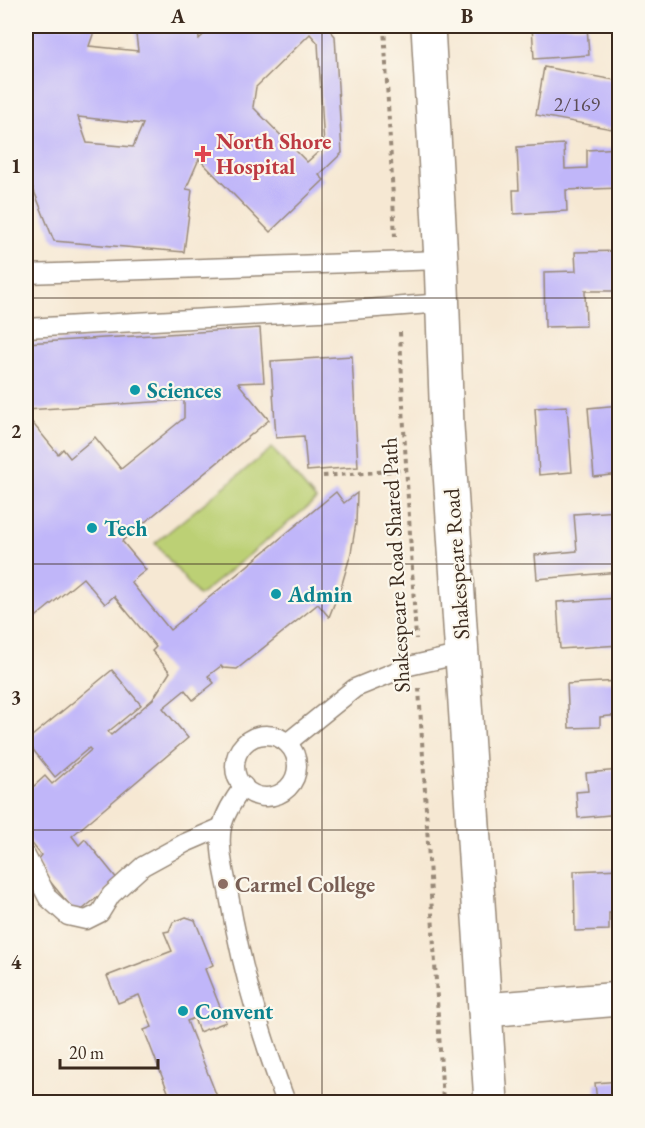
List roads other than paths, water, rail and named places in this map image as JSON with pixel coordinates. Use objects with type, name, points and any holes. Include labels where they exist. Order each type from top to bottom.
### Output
[{"type":"main road","name":"Shakespeare Road","points":[[428,26],[441,260],[447,426],[491,1102]]},
{"type":"main road","points":[[485,1010],[620,999]]},
{"type":"lane","points":[[26,274],[441,260]]},
{"type":"lane","points":[[26,327],[443,303]]},
{"type":"lane","points":[[287,743],[356,688],[409,666],[462,654]]},
{"type":"lane","points":[[268,735],[287,743],[296,760],[296,770],[287,788],[269,796],[260,796],[250,792],[237,777],[236,756],[241,747],[248,740],[268,735]]},
{"type":"lane","points":[[244,786],[230,804],[222,826],[221,851],[236,936],[269,1059],[286,1102]]},
{"type":"lane","points":[[26,856],[48,898],[68,916],[86,920],[100,913],[111,896],[143,866],[222,826]]},
{"type":"place","name":"North Shore Hospital","points":[[203,154]]},
{"type":"place","name":"Sciences","points":[[135,390]]},
{"type":"place","name":"Tech","points":[[92,528]]},
{"type":"place","name":"Admin","points":[[276,594]]},
{"type":"place","name":"Carmel College","points":[[223,884]]},
{"type":"place","name":"Convent","points":[[183,1011]]}]
